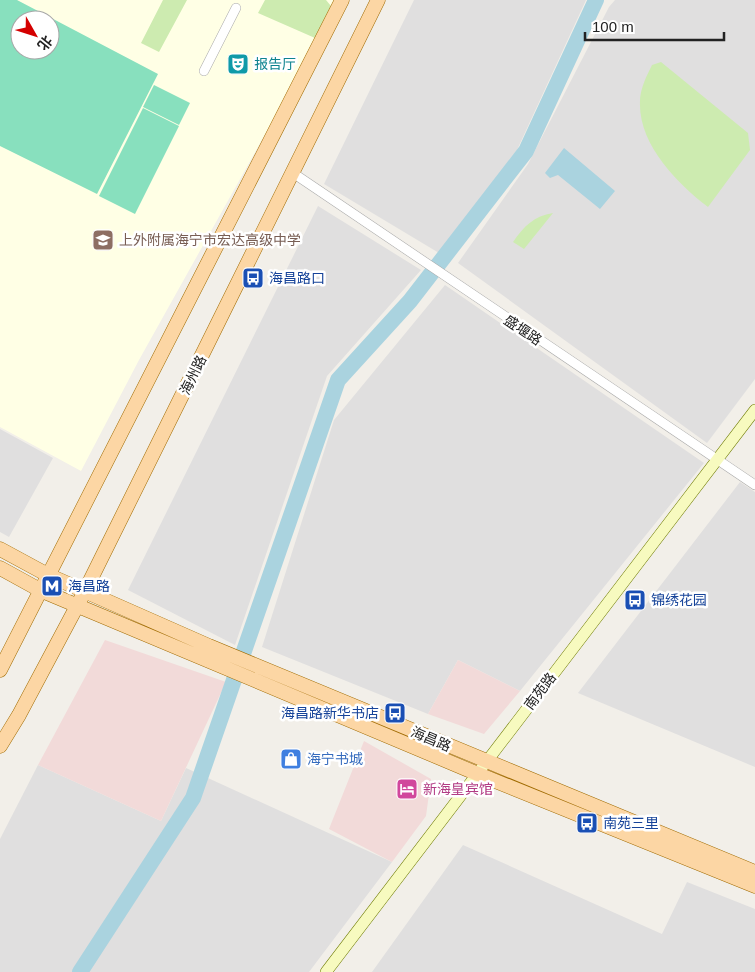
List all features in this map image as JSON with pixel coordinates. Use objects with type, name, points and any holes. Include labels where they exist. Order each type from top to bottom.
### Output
[{"type":"main road","points":[[0,670],[342,0]]},
{"type":"main road","name":"海州路","points":[[0,746],[19,715],[85,591],[378,0]]},
{"type":"main road","name":"海昌路","points":[[0,549],[48,575],[85,591],[207,652]]},
{"type":"main road","name":"海昌路","points":[[0,568],[40,590],[77,606],[207,652],[755,886]]},
{"type":"main road","name":"海昌路","points":[[482,768],[755,872]]},
{"type":"street","points":[[204,71],[236,8]]},
{"type":"street","name":"盛堰路","points":[[293,173],[462,289],[755,484]]},
{"type":"street","name":"南苑路","points":[[329,971],[755,410]]},
{"type":"shaded area","name":"上外附属海宁市宏达高级中学","points":[[0,0],[334,0],[273,120],[139,360],[81,471],[0,427]]},
{"type":"shaded area","points":[[414,0],[586,0],[517,150],[439,253],[324,184]]},
{"type":"shaded area","points":[[615,0],[755,0],[755,379],[707,443],[458,263],[528,164],[609,7]]},
{"type":"shaded area","points":[[318,206],[421,270],[327,376],[235,645],[128,590]]},
{"type":"shaded area","name":"锦绣花园","points":[[445,285],[704,463],[520,691],[458,660],[428,714],[262,647],[334,420]]},
{"type":"shaded area","points":[[0,429],[53,458],[9,537],[0,532]]},
{"type":"shaded area","points":[[740,482],[755,492],[755,767],[578,693]]},
{"type":"shaded area","points":[[105,640],[226,682],[161,821],[38,765]]},
{"type":"shaded area","points":[[458,660],[520,691],[484,734],[428,714]]},
{"type":"shaded area","points":[[364,741],[431,779],[426,816],[392,862],[329,829]]},
{"type":"shaded area","points":[[38,765],[161,821],[186,768],[392,862],[309,972],[0,972],[0,839]]},
{"type":"shaded area","points":[[463,845],[662,934],[687,882],[755,909],[755,972],[372,972]]},
{"type":"green space","points":[[0,0],[17,0],[36,10],[10,10],[10,60],[60,60],[60,23],[158,74],[97,194],[0,146]]},
{"type":"green space","points":[[163,0],[187,0],[159,52],[141,43]]},
{"type":"green space","points":[[265,0],[326,0],[331,6],[315,38],[258,13]]},
{"type":"green space","points":[[661,62],[748,133],[750,150],[708,207],[672,174],[652,147],[645,132],[641,117],[641,92],[652,65]]},
{"type":"green space","points":[[154,85],[190,103],[179,125],[143,107]]},
{"type":"green space","points":[[143,108],[179,126],[135,214],[99,196]]},
{"type":"green space","points":[[553,213],[524,249],[513,242],[521,231],[535,219]]},
{"type":"water","points":[[564,148],[615,191],[600,209],[558,175],[550,178],[545,173]]},
{"type":"waterway","points":[[80,972],[193,798],[338,380],[410,301],[526,151],[596,0]]},
{"type":"place","name":"报告厅","points":[[238,64]]},
{"type":"place","name":"上外附属海宁市宏达高级中学","points":[[103,240]]},
{"type":"place","name":"海昌路口","points":[[253,278]]},
{"type":"place","name":"海昌路","points":[[52,586]]},
{"type":"place","name":"锦绣花园","points":[[635,600]]},
{"type":"place","name":"海昌路新华书店","points":[[395,713]]},
{"type":"place","name":"海宁书城","points":[[291,759]]},
{"type":"place","name":"新海皇宾馆","points":[[407,789]]},
{"type":"place","name":"南苑三里","points":[[587,823]]}]
